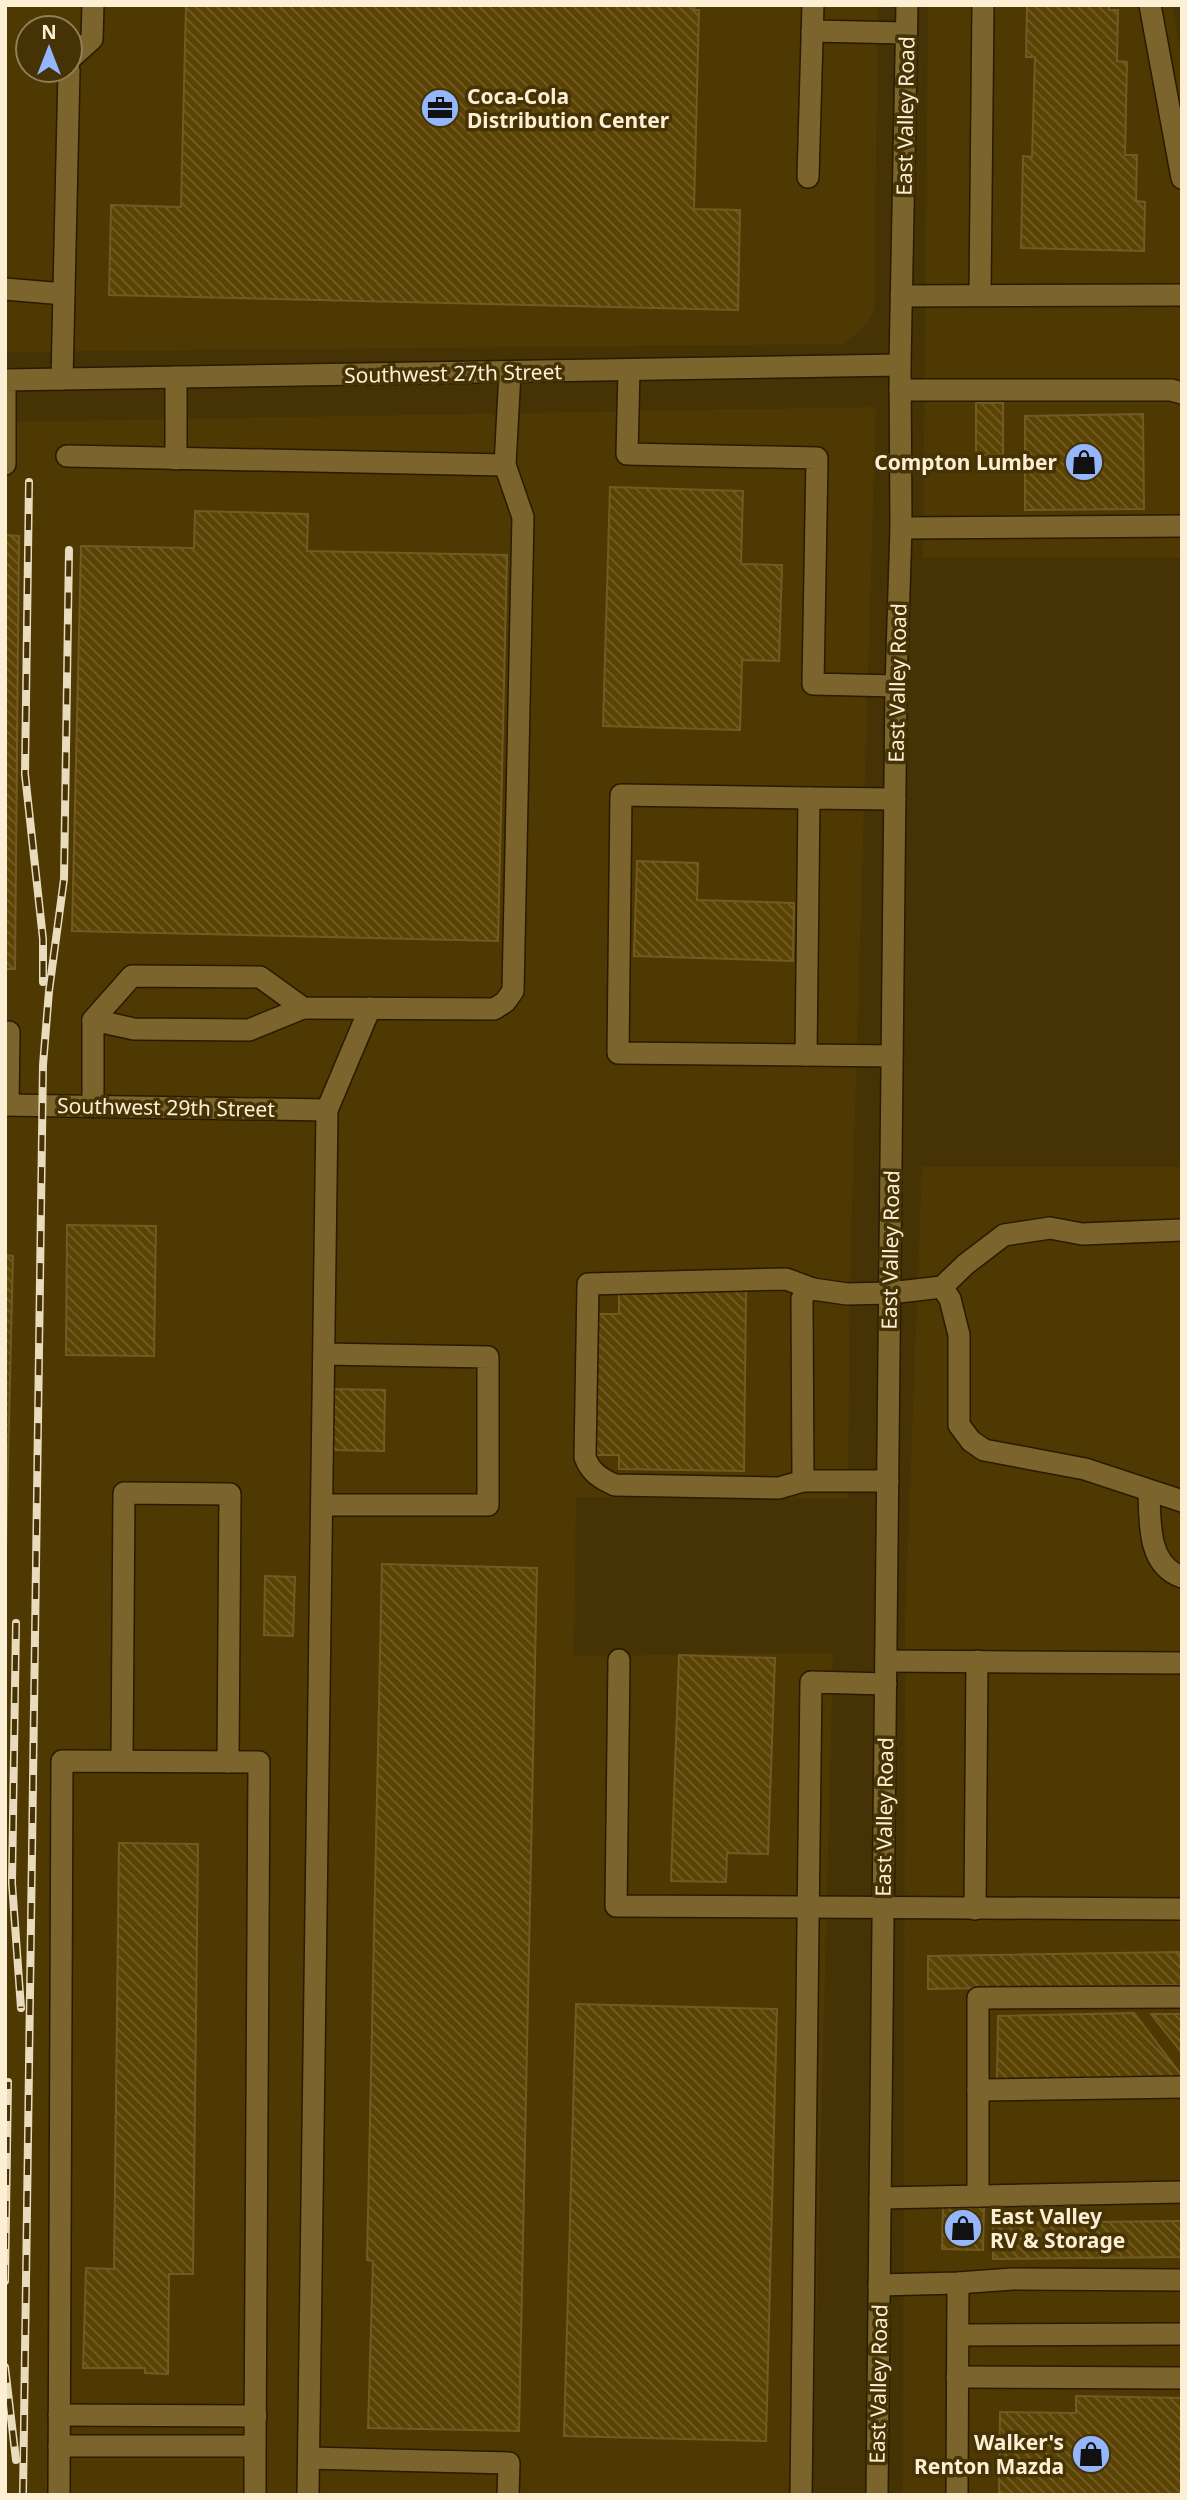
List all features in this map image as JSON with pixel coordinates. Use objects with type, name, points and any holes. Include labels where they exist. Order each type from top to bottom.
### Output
[{"type":"street","points":[[84,46],[92,39],[93,5]]},
{"type":"street","points":[[808,177],[813,5]]},
{"type":"street","name":"East Valley Road","points":[[877,2495],[896,686],[901,528],[900,365],[907,5]]},
{"type":"street","points":[[980,295],[983,5]]},
{"type":"street","points":[[1150,5],[1182,178]]},
{"type":"street","points":[[812,31],[906,33]]},
{"type":"street","points":[[62,379],[69,84]]},
{"type":"street","points":[[5,289],[64,294]]},
{"type":"street","points":[[901,296],[1182,295]]},
{"type":"street","name":"Southwest 27th Street","points":[[5,380],[900,365]]},
{"type":"street","points":[[629,370],[627,454],[817,458],[813,684],[896,686]]},
{"type":"street","points":[[93,1020],[134,1028],[249,1030],[303,1008],[494,1009],[505,1002],[513,991],[523,517],[505,465],[510,372]]},
{"type":"street","points":[[176,377],[176,458]]},
{"type":"street","points":[[5,380],[5,464]]},
{"type":"street","points":[[900,390],[1171,390],[1182,393]]},
{"type":"street","points":[[66,456],[505,465]]},
{"type":"street","points":[[901,528],[1182,526]]},
{"type":"street","points":[[892,1056],[618,1053],[621,796],[895,799]]},
{"type":"street","points":[[806,1055],[809,798]]},
{"type":"street","points":[[93,1106],[93,1020],[132,976],[260,977],[303,1008]]},
{"type":"street","points":[[308,2495],[327,1110],[370,1008]]},
{"type":"street","points":[[5,1032],[9,1032],[7,1105]]},
{"type":"street","name":"Southwest 29th Street","points":[[7,1105],[327,1110]]},
{"type":"street","points":[[888,1481],[803,1481],[779,1488],[615,1485],[596,1475],[588,1467],[585,1457],[588,1284],[786,1279],[813,1289],[847,1294],[890,1293],[942,1287],[965,1264],[1004,1235],[1050,1228],[1082,1234],[1182,1230]]},
{"type":"street","points":[[942,1287],[950,1299],[959,1335],[959,1425],[971,1441],[984,1450],[1085,1469],[1182,1501]]},
{"type":"street","points":[[803,1481],[803,1299],[806,1291],[813,1289]]},
{"type":"street","points":[[322,1505],[488,1505],[488,1357],[324,1354]]},
{"type":"street","points":[[1149,1491],[1151,1532],[1159,1561],[1171,1573],[1182,1577]]},
{"type":"street","points":[[122,1761],[124,1493],[230,1494],[228,1762]]},
{"type":"street","points":[[620,1660],[616,1906],[1182,1909]]},
{"type":"street","points":[[886,1661],[1182,1663]]},
{"type":"street","points":[[975,1909],[977,1661]]},
{"type":"street","points":[[802,2495],[811,1682],[886,1684]]},
{"type":"street","points":[[58,2495],[62,1761],[258,1762],[255,2495]]},
{"type":"street","points":[[978,2196],[978,1998],[1182,1997]]},
{"type":"street","points":[[978,2090],[1182,2087]]},
{"type":"street","points":[[880,2197],[1182,2192]]},
{"type":"street","points":[[879,2285],[1012,2279],[1182,2280]]},
{"type":"street","points":[[957,2495],[958,2283]]},
{"type":"street","points":[[958,2335],[1182,2334]]},
{"type":"street","points":[[957,2377],[1182,2378]]},
{"type":"street","points":[[59,2415],[256,2416]]},
{"type":"street","points":[[59,2446],[256,2446]]},
{"type":"street","points":[[309,2458],[509,2463],[508,2495]]},
{"type":"shaded area","points":[[5,5],[878,5],[874,310],[868,323],[844,344],[5,352]]},
{"type":"shaded area","points":[[928,5],[1172,5],[1182,60],[1182,558],[923,558]]},
{"type":"shaded area","points":[[876,407],[850,1275],[848,1499],[576,1497],[574,1656],[833,1653],[812,2495],[5,2495],[5,422]]},
{"type":"shaded area","points":[[922,1167],[1182,1167],[1182,2495],[903,2495],[905,1624]]},
{"type":"building","name":"Coca-Cola Distribution Center","points":[[186,5],[695,5],[694,10],[699,10],[694,209],[740,210],[738,310],[109,295],[111,205],[181,207]]},
{"type":"building","points":[[1027,5],[1109,5],[1109,10],[1118,10],[1117,61],[1127,62],[1125,155],[1137,155],[1136,201],[1145,202],[1144,251],[1021,248],[1023,156],[1032,157],[1035,57],[1026,57]]},
{"type":"building","points":[[976,403],[1003,403],[1003,455],[976,455]]},
{"type":"building","name":"Compton Lumber","points":[[1143,414],[1144,509],[1025,510],[1025,416]]},
{"type":"building","points":[[610,487],[743,491],[741,564],[782,565],[779,661],[742,660],[740,730],[603,726]]},
{"type":"building","points":[[195,511],[308,514],[307,551],[507,555],[498,941],[72,931],[81,546],[194,548]]},
{"type":"building","points":[[5,535],[19,536],[15,969],[5,969]]},
{"type":"building","points":[[637,861],[698,863],[697,900],[794,903],[793,961],[634,956]]},
{"type":"building","points":[[67,1225],[156,1226],[154,1356],[66,1355]]},
{"type":"building","points":[[5,1255],[13,1256],[6,1547],[5,1547]]},
{"type":"building","points":[[619,1289],[746,1291],[744,1471],[619,1469],[619,1455],[595,1455],[596,1314],[619,1314]]},
{"type":"building","points":[[333,1389],[385,1390],[384,1451],[333,1450]]},
{"type":"building","points":[[382,1564],[537,1568],[519,2431],[368,2428],[373,2261],[367,2260]]},
{"type":"building","points":[[265,1576],[295,1577],[293,1636],[264,1635]]},
{"type":"building","points":[[679,1655],[775,1658],[768,1854],[727,1853],[726,1882],[671,1881]]},
{"type":"building","points":[[119,1843],[198,1844],[193,2274],[169,2274],[168,2374],[145,2373],[145,2368],[83,2368],[86,2268],[114,2269]]},
{"type":"building","points":[[1180,1952],[1182,1985],[928,1989],[928,1956]]},
{"type":"building","points":[[576,2004],[777,2009],[766,2441],[564,2436]]},
{"type":"building","points":[[1134,2013],[1182,2076],[997,2079],[998,2016]]},
{"type":"building","points":[[1151,2014],[1182,2014],[1182,2053]]},
{"type":"building","name":"East Valley RV & Storage","points":[[943,2206],[984,2207],[983,2250],[942,2249]]},
{"type":"building","points":[[1182,2221],[1182,2257],[993,2259],[993,2223]]},
{"type":"building","name":"Walker's Renton Mazda","points":[[1076,2396],[1182,2398],[1182,2495],[999,2495],[1000,2412],[1076,2413]]},
{"type":"railway","points":[[29,482],[25,774],[43,939],[43,982]]},
{"type":"railway","points":[[23,2495],[43,1065],[49,991],[64,879],[69,550]]},
{"type":"railway","points":[[16,1623],[12,1883],[21,2008]]},
{"type":"railway","points":[[5,2281],[8,2082]]},
{"type":"railway","points":[[5,2367],[16,2460]]},
{"type":"place","name":"Coca-Cola Distribution Center","points":[[440,108]]},
{"type":"place","name":"Compton Lumber","points":[[1084,462]]},
{"type":"place","name":"East Valley RV & Storage","points":[[963,2228]]},
{"type":"place","name":"Walker's Renton Mazda","points":[[1091,2454]]}]
